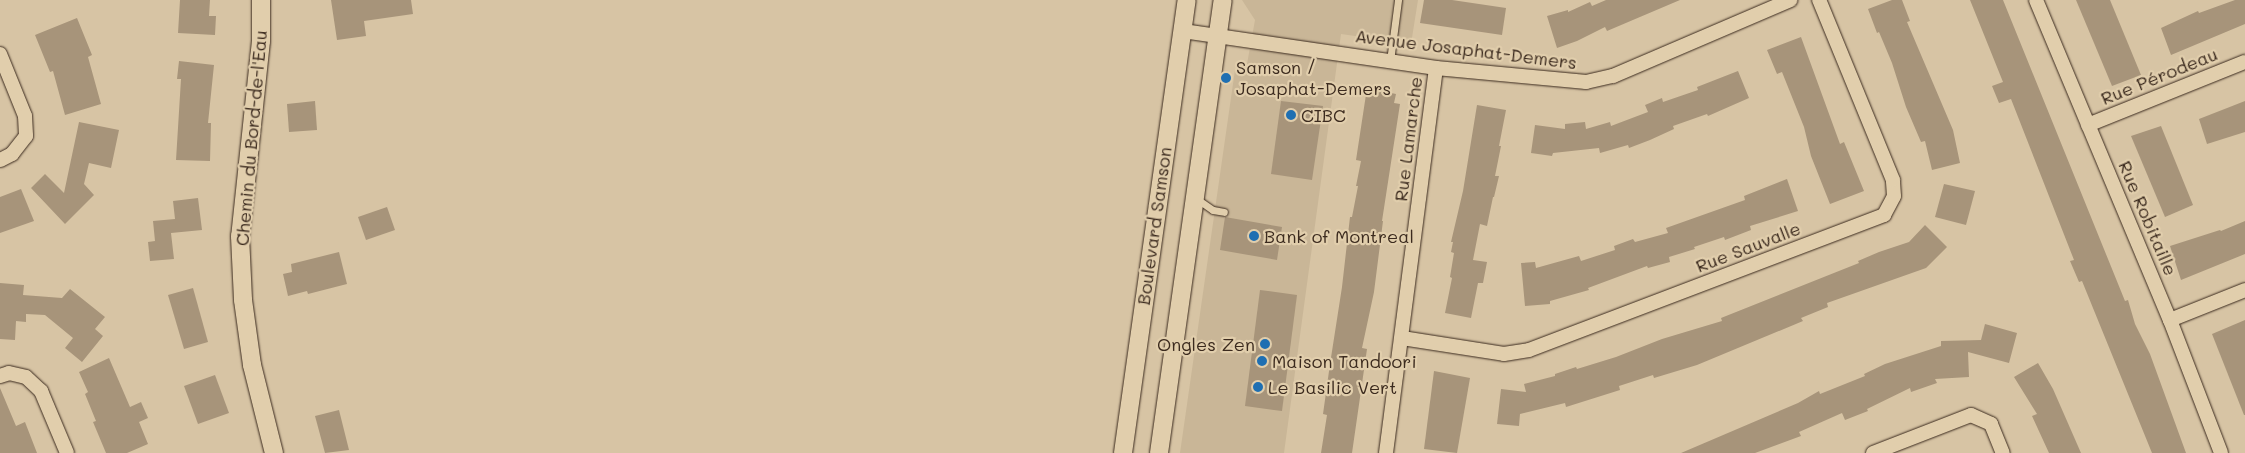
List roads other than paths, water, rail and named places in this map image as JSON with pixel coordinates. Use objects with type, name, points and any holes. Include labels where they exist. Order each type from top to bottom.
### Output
[{"type":"street","name":"Chemin du Bord-de-l'Eau","points":[[262,0],[261,41],[240,236],[243,300],[252,365],[274,453]]},
{"type":"street","name":"Boulevard Samson","points":[[1123,453],[1187,0]]},
{"type":"street","name":"Boulevard Samson","points":[[1159,453],[1222,0]]},
{"type":"street","name":"Avenue Josaphat-Demers","points":[[1183,31],[1436,68],[1586,82],[1612,76],[1790,0]]},
{"type":"street","name":"Rue Sauvalle","points":[[1402,338],[1504,354],[1529,350],[1884,215],[1894,196],[1893,180],[1820,0]]},
{"type":"street","name":"Rue Robitaille","points":[[2036,0],[2170,320],[2221,453]]},
{"type":"street","points":[[0,54],[26,116],[26,136],[12,154],[0,160]]},
{"type":"street","name":"Rue Pérodeau","points":[[2088,125],[2245,62]]},
{"type":"street","name":"Rue Lamarche","points":[[1386,453],[1436,68]]},
{"type":"street","points":[[2170,320],[2245,290]]},
{"type":"street","points":[[0,376],[9,373],[26,377],[41,391],[67,453]]},
{"type":"street","points":[[1873,453],[1971,416],[1991,424],[2003,453]]},
{"type":"lane","points":[[1390,61],[1398,0]]},
{"type":"lane","points":[[1195,197],[1213,210],[1224,212]]},
{"type":"place","name":"Samson / Josaphat-Demers","points":[[1226,78]]},
{"type":"place","name":"CIBC","points":[[1291,115]]},
{"type":"place","name":"Bank of Montreal","points":[[1254,236]]},
{"type":"place","name":"Ongles Zen","points":[[1265,344]]},
{"type":"place","name":"Maison Tandoori","points":[[1262,361]]},
{"type":"place","name":"Le Basilic Vert","points":[[1258,387]]}]
